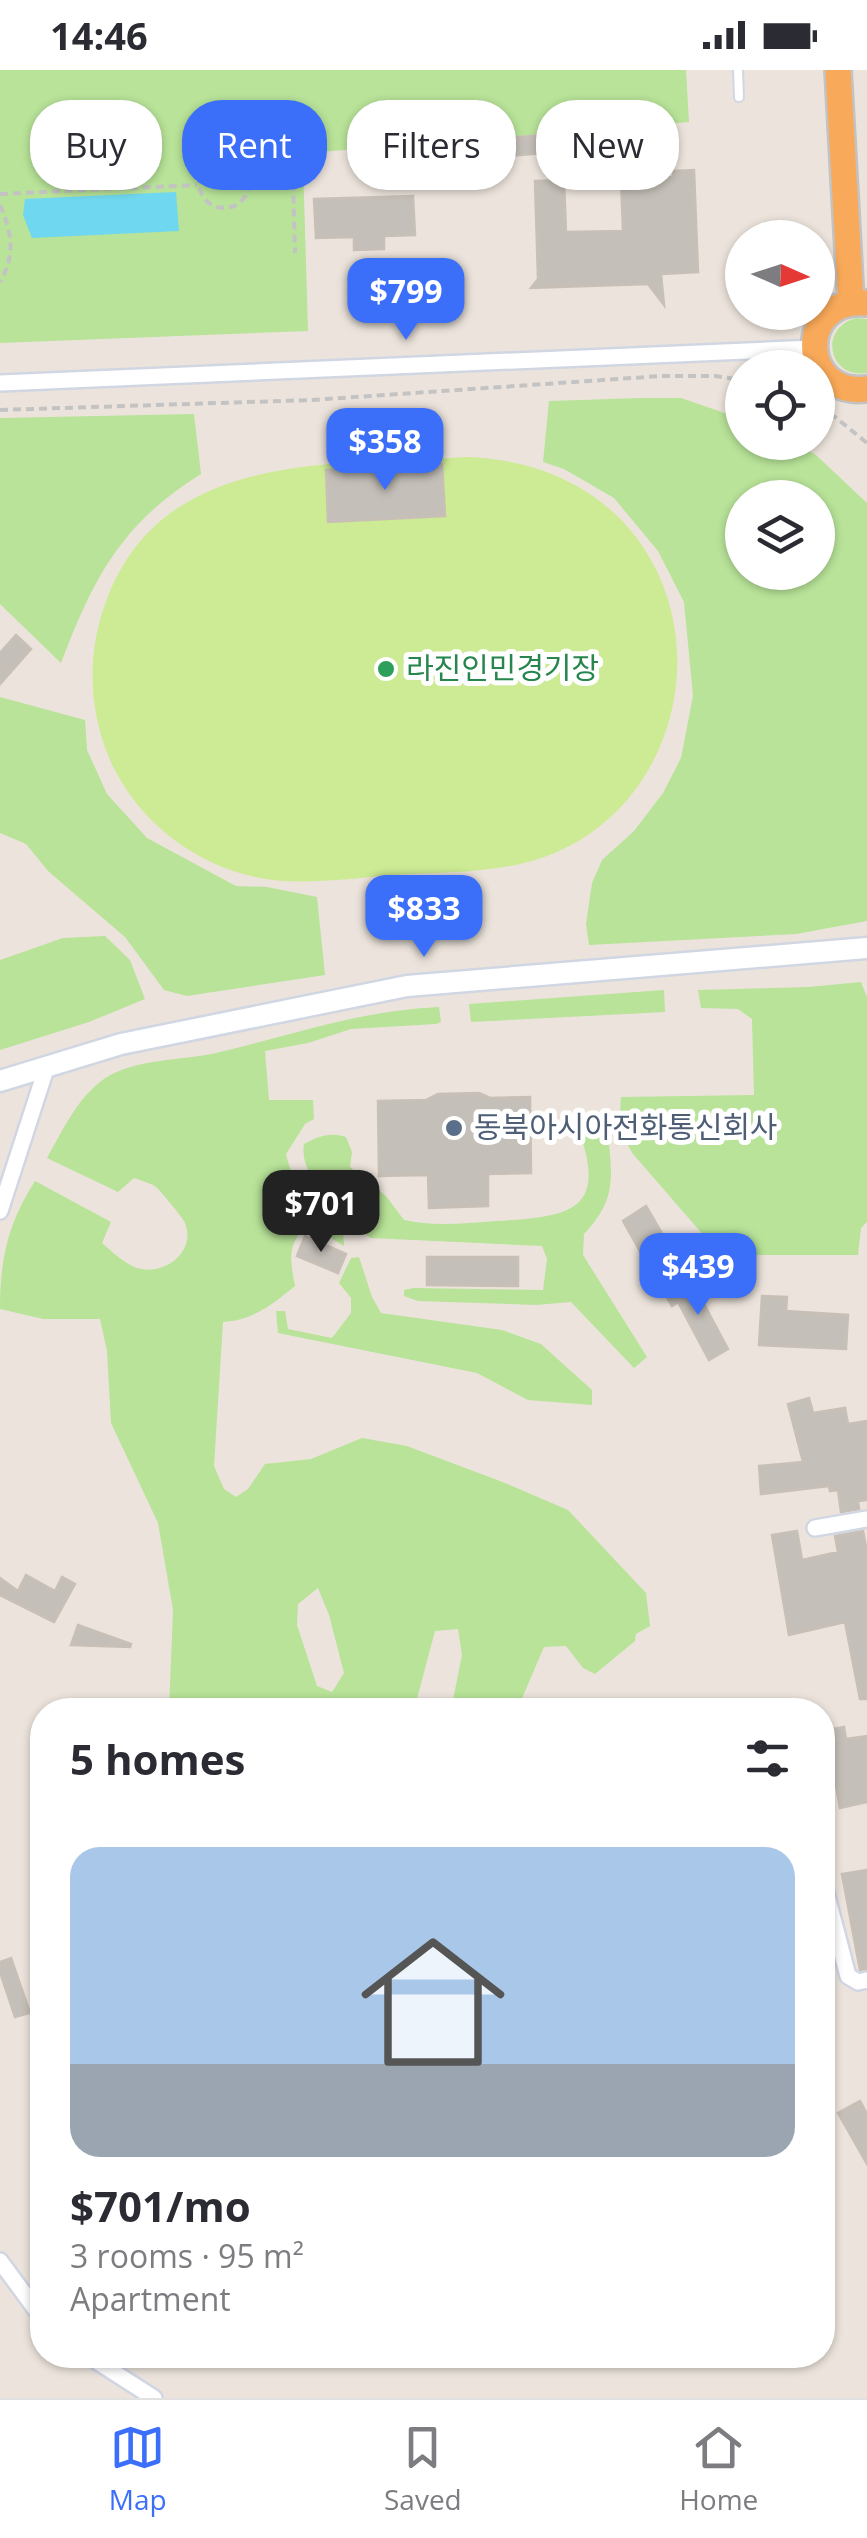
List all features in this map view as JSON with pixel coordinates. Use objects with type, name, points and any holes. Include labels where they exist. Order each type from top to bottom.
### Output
[{"type":"highway","points":[[838,70],[859,303],[841,306],[824,318],[814,348],[820,368],[834,384],[867,389]]},
{"type":"street","points":[[0,383],[814,348]]},
{"type":"street","points":[[0,1080],[120,1044],[408,986],[867,949]]},
{"type":"street","points":[[0,1211],[47,1066]]},
{"type":"street","points":[[815,1528],[867,1518]]},
{"type":"street","points":[[835,1926],[848,1976],[858,1982],[867,1980]]},
{"type":"street","points":[[0,2260],[30,2301]]},
{"type":"street","points":[[108,2368],[154,2398]]},
{"type":"lane","points":[[738,70],[739,97]]},
{"type":"path","points":[[0,194],[182,186]]},
{"type":"path","points":[[199,190],[204,200],[212,204],[238,203],[248,190]]},
{"type":"path","points":[[293,190],[295,253]]},
{"type":"path","points":[[0,205],[10,229],[10,263],[0,282]]},
{"type":"path","points":[[0,263],[10,263]]},
{"type":"path","points":[[0,410],[312,400],[661,376],[725,378]]},
{"type":"path","points":[[835,417],[867,444]]},
{"type":"green space","points":[[0,70],[686,70],[689,122],[679,123],[679,100],[536,100],[536,134],[516,136],[516,100],[347,100],[347,150],[327,151],[327,100],[182,100],[182,190],[304,190],[308,331],[0,343]]},
{"type":"green space","points":[[867,319],[867,373],[854,373],[836,361],[833,341],[845,323]]},
{"type":"green space","points":[[681,398],[725,413],[725,460],[821,460],[867,503],[867,921],[796,934],[589,945],[586,924],[592,883],[602,860],[634,831],[663,793],[681,758],[693,696],[684,602],[658,551],[614,498],[564,469],[543,462],[549,401]]},
{"type":"green space","points":[[194,414],[201,474],[150,513],[113,555],[86,604],[61,663],[0,604],[0,418]]},
{"type":"green space","name":"라진인민경기장","points":[[466,457],[522,464],[573,484],[617,516],[651,560],[669,602],[677,645],[676,689],[666,732],[648,771],[621,806],[588,835],[529,862],[471,871],[325,881],[285,881],[230,870],[205,859],[159,827],[123,785],[103,741],[94,703],[93,664],[99,626],[104,607],[130,555],[164,518],[207,492],[255,476],[306,466]]},
{"type":"green space","points":[[0,697],[85,720],[87,750],[107,794],[147,838],[236,886],[267,887],[317,897],[325,975],[187,996],[164,990],[125,937],[48,871],[26,844],[0,833]]},
{"type":"green space","points":[[105,936],[130,960],[145,999],[89,1022],[0,1050],[0,960],[63,938]]},
{"type":"green space","points":[[861,982],[867,997],[867,1222],[861,1228],[858,1255],[718,1252],[633,1154],[619,1130],[621,1097],[754,1095],[752,1019],[738,1009],[701,1008],[698,990]]},
{"type":"green space","points":[[664,990],[665,1012],[471,1022],[469,1004]]},
{"type":"green space","points":[[439,1007],[441,1022],[351,1029],[265,1051],[269,1100],[313,1100],[314,1119],[305,1124],[286,1154],[294,1178],[307,1198],[343,1232],[344,1246],[320,1231],[301,1231],[292,1250],[295,1286],[253,1315],[223,1322],[214,1466],[224,1489],[236,1497],[248,1489],[265,1464],[311,1459],[362,1438],[407,1446],[568,1510],[646,1593],[650,1626],[636,1634],[635,1641],[595,1674],[583,1668],[566,1646],[544,1647],[522,1698],[453,1698],[462,1655],[458,1629],[435,1631],[417,1698],[169,1698],[173,1610],[158,1523],[111,1423],[107,1351],[100,1319],[43,1319],[0,1309],[4,1258],[12,1227],[35,1181],[111,1222],[102,1243],[125,1262],[151,1270],[170,1264],[183,1251],[187,1233],[184,1220],[156,1187],[134,1178],[118,1192],[47,1158],[71,1115],[104,1079],[130,1067],[216,1053],[353,1019]],"holes":[[[318,1588],[344,1673],[332,1692],[317,1686],[297,1625],[298,1604]]]},
{"type":"green space","points":[[579,1118],[603,1118],[607,1123],[611,1170],[608,1195],[584,1234],[583,1255],[647,1357],[634,1368],[571,1302],[536,1305],[418,1301],[404,1296],[404,1290],[413,1288],[543,1290],[547,1259],[542,1246],[371,1238],[323,1193],[304,1157],[304,1144],[309,1141],[330,1135],[346,1137],[352,1152],[350,1167],[386,1196],[404,1220],[450,1224],[546,1216],[578,1203],[586,1191],[589,1174],[576,1123]]},
{"type":"green space","points":[[359,1257],[381,1313],[502,1330],[541,1344],[592,1390],[592,1405],[528,1400],[477,1373],[278,1333],[276,1311],[285,1311],[288,1329],[332,1338],[351,1313],[351,1298],[339,1283],[351,1258]]},
{"type":"water","points":[[176,192],[179,231],[32,238],[23,215],[25,199]]},
{"type":"building","points":[[536,136],[536,154],[516,155],[516,137]]},
{"type":"building","points":[[694,170],[698,272],[661,274],[664,305],[648,284],[531,288],[538,279],[535,181],[536,190],[564,190],[566,232],[623,231],[621,190],[679,190],[679,171]]},
{"type":"building","points":[[413,196],[415,235],[384,236],[384,249],[354,250],[354,237],[316,238],[314,199]]},
{"type":"building","points":[[442,464],[445,516],[328,522],[326,470]]},
{"type":"building","points":[[16,635],[31,649],[0,684],[0,653]]},
{"type":"building","name":"동북아시아전화통신회사","points":[[479,1093],[490,1098],[530,1097],[531,1173],[488,1174],[488,1206],[429,1208],[428,1175],[379,1176],[378,1101]]},
{"type":"building","points":[[646,1206],[670,1247],[645,1260],[623,1221]]},
{"type":"building","points":[[305,1236],[346,1254],[338,1273],[297,1256]]},
{"type":"building","points":[[427,1257],[518,1257],[518,1286],[427,1285]]},
{"type":"building","points":[[690,1278],[728,1349],[709,1360],[678,1302],[672,1306],[664,1293]]},
{"type":"building","points":[[762,1296],[787,1297],[786,1311],[848,1315],[846,1349],[759,1345]]},
{"type":"building","points":[[809,1398],[813,1413],[845,1408],[848,1424],[867,1421],[867,1500],[858,1501],[859,1509],[841,1512],[838,1490],[830,1491],[829,1486],[761,1494],[759,1466],[803,1462],[788,1404]]},
{"type":"building","points":[[797,1531],[802,1560],[838,1552],[835,1536],[863,1531],[867,1552],[867,1699],[860,1699],[845,1622],[789,1635],[772,1535]]},
{"type":"building","points":[[26,1575],[55,1591],[62,1577],[75,1584],[54,1622],[0,1595],[0,1578],[18,1591]]},
{"type":"building","points":[[78,1625],[131,1644],[130,1647],[71,1645]]},
{"type":"building","points":[[844,1727],[846,1739],[867,1736],[867,1802],[840,1808],[835,1780],[835,1729]]},
{"type":"building","points":[[867,1870],[867,1969],[860,1970],[842,1874]]},
{"type":"building","points":[[11,1958],[30,2013],[15,2017],[0,1972],[0,1962]]},
{"type":"building","points":[[860,2101],[867,2114],[867,2164],[838,2113]]},
{"type":"place","name":"라진인민경기장","points":[[386,669]]},
{"type":"place","name":"동북아시아전화통신회사","points":[[454,1128]]}]
